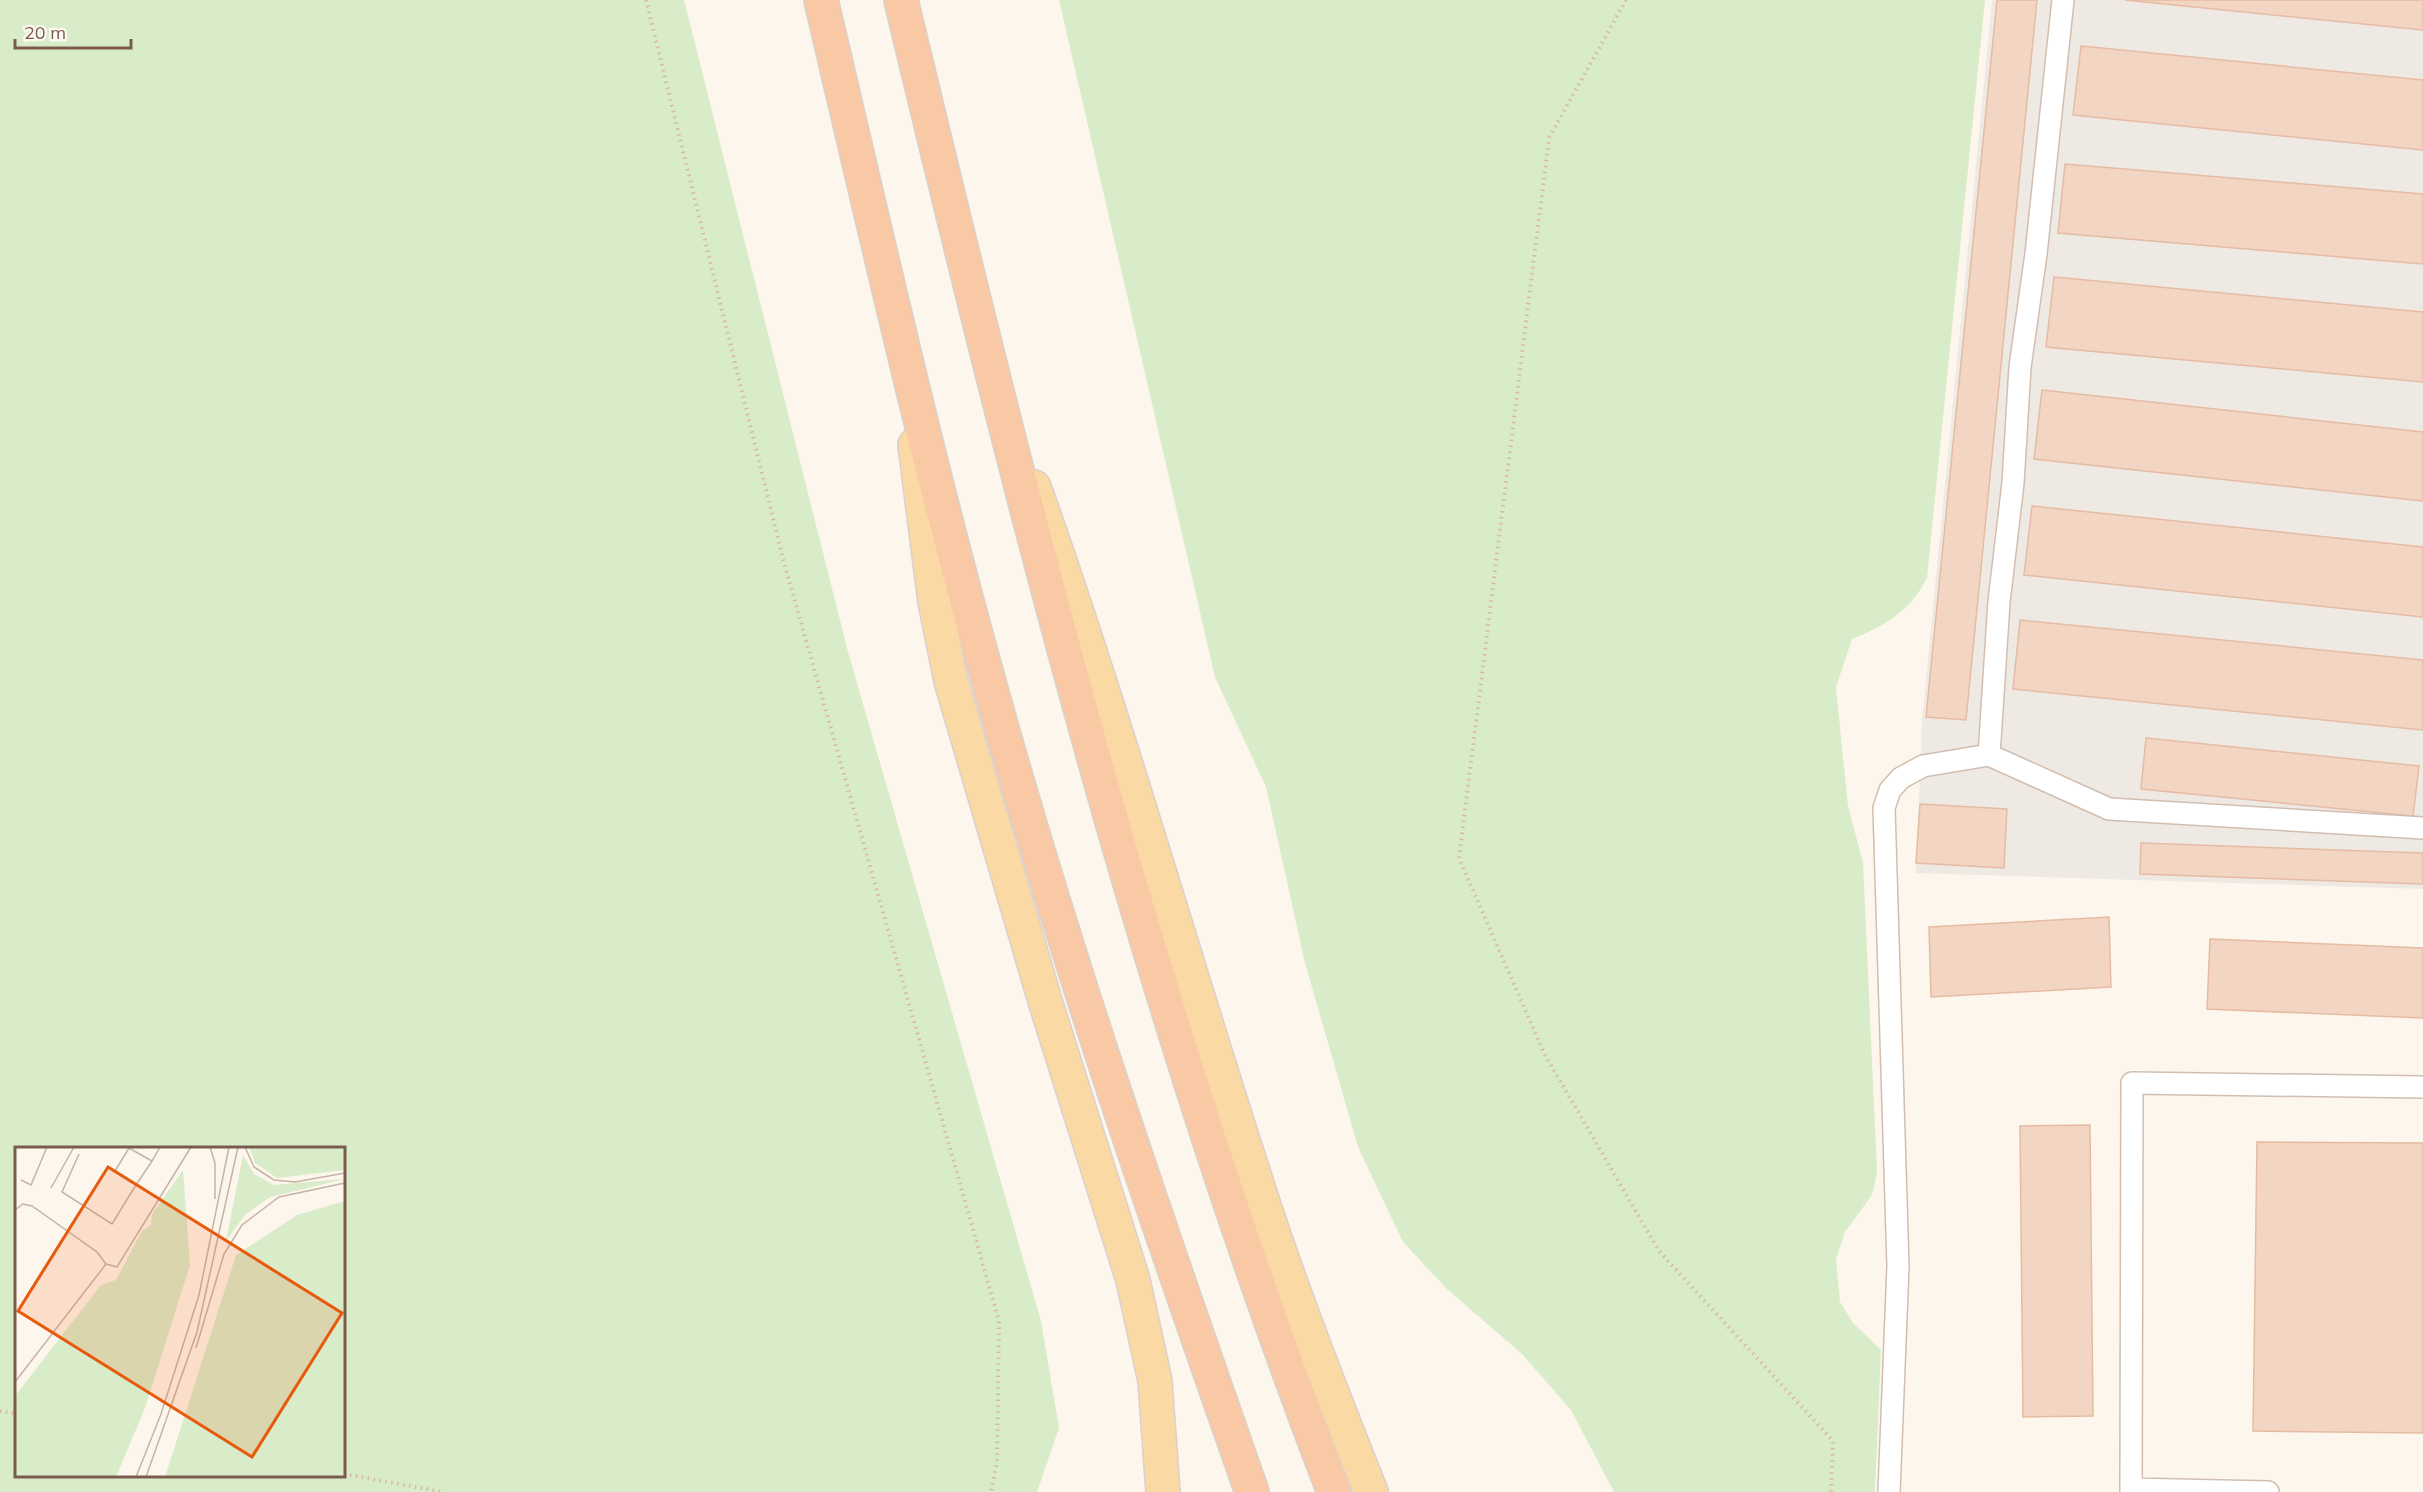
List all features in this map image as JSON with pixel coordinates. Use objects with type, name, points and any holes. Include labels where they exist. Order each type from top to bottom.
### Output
[{"type":"highway","points":[[821,0],[905,357],[987,675],[1080,993],[1251,1492]]},
{"type":"highway","points":[[901,0],[983,341],[1061,644],[1152,962],[1243,1244],[1334,1492]]},
{"type":"main road","points":[[983,341],[1081,619],[1259,1190],[1371,1492]]},
{"type":"main road","points":[[905,357],[935,602],[951,681],[1046,1004],[1133,1280],[1155,1381],[1163,1492]]},
{"type":"lane","points":[[1989,755],[1999,602],[2013,483],[2020,367],[2036,254],[2063,0]]},
{"type":"lane","points":[[1889,1492],[1898,1266],[1884,808],[1890,790],[1900,778],[1923,766],[1989,755],[2109,809],[2423,828]]},
{"type":"lane","points":[[2268,1492],[2131,1490],[2132,1083],[2423,1088]]},
{"type":"path","points":[[646,0],[784,564],[999,1321],[997,1462],[992,1492]]},
{"type":"path","points":[[1626,0],[1549,138],[1459,858],[1545,1055],[1659,1251],[1833,1441],[1831,1492]]},
{"type":"path","points":[[0,1411],[15,1414]]},
{"type":"path","points":[[345,1474],[443,1492]]},
{"type":"shaded area","points":[[1992,0],[2423,0],[2423,889],[1916,873],[1922,721]]},
{"type":"green space","points":[[0,0],[684,0],[848,652],[1041,1321],[1059,1428],[1037,1492],[0,1492]]},
{"type":"green space","points":[[1059,0],[1985,0],[1927,578],[1913,599],[1896,616],[1852,639],[1836,687],[1848,806],[1863,863],[1877,1173],[1872,1195],[1845,1232],[1836,1259],[1840,1302],[1853,1323],[1881,1350],[1875,1492],[1614,1492],[1571,1410],[1523,1355],[1446,1288],[1403,1242],[1358,1147],[1305,963],[1266,787],[1215,677]]},
{"type":"building","points":[[1997,0],[2037,0],[1966,720],[1926,717]]},
{"type":"building","points":[[2125,0],[2423,0],[2423,30]]},
{"type":"building","points":[[2081,46],[2423,80],[2423,150],[2073,115]]},
{"type":"building","points":[[2065,164],[2423,194],[2423,264],[2058,233]]},
{"type":"building","points":[[2054,277],[2423,312],[2423,382],[2046,347]]},
{"type":"building","points":[[2042,390],[2423,432],[2423,501],[2034,459]]},
{"type":"building","points":[[2032,506],[2423,547],[2423,617],[2024,575]]},
{"type":"building","points":[[2020,620],[2423,660],[2423,730],[2013,689]]},
{"type":"building","points":[[2146,738],[2419,766],[2413,816],[2141,789]]},
{"type":"building","points":[[1920,804],[2007,809],[2004,868],[1916,863]]},
{"type":"building","points":[[2141,843],[2423,853],[2423,884],[2140,874]]},
{"type":"building","points":[[2109,917],[2111,987],[1931,997],[1929,927]]},
{"type":"building","points":[[2210,939],[2423,948],[2423,1018],[2207,1009]]},
{"type":"building","points":[[2090,1125],[2093,1416],[2023,1417],[2020,1126]]},
{"type":"building","points":[[2257,1142],[2423,1143],[2423,1433],[2253,1431]]}]
